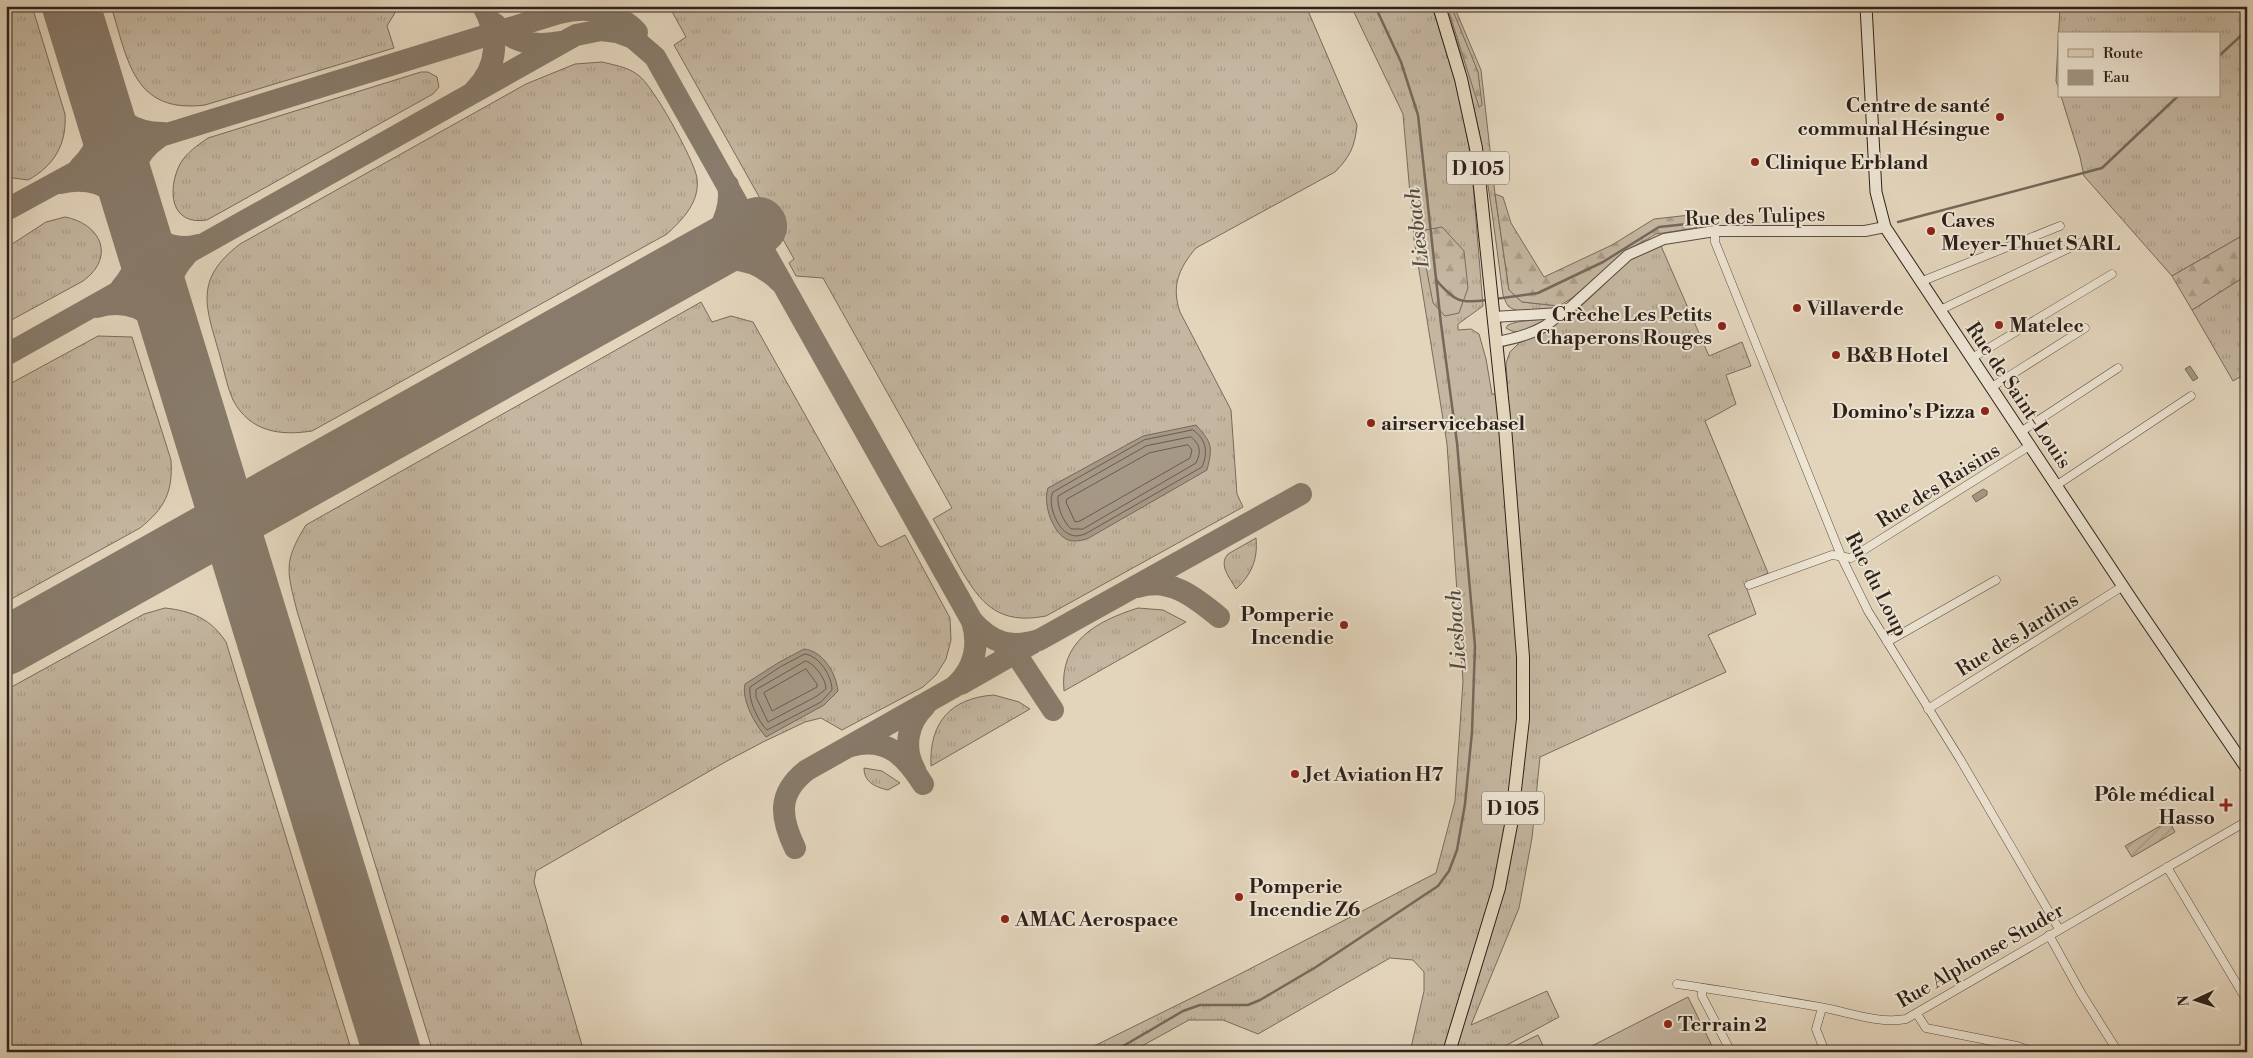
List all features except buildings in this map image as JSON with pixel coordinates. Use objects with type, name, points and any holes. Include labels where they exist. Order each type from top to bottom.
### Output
[{"type":"main road","name":"D 105","points":[[1439,6],[1459,71],[1476,148],[1496,342],[1523,657],[1522,719],[1511,825],[1499,888],[1449,1052]]},
{"type":"main road","name":"Rue de Saint-Louis","points":[[1866,6],[1876,192],[1885,227],[2247,769]]},
{"type":"street","points":[[1920,282],[2060,226]]},
{"type":"street","name":"Rue des Tulipes","points":[[1496,342],[1527,334],[1546,326],[1561,312],[1571,307],[1628,255],[1649,244],[1670,238],[1715,231],[1865,231],[1885,227]]},
{"type":"street","name":"Rue du Loup","points":[[1715,231],[1715,242],[1842,558],[1868,611],[1989,808],[2059,929]]},
{"type":"street","points":[[1940,310],[2080,243]]},
{"type":"street","points":[[1972,358],[2112,274]]},
{"type":"street","name":"Rue des Tulipes","points":[[1493,313],[1543,315],[1561,312]]},
{"type":"street","points":[[1992,387],[2085,328]]},
{"type":"street","points":[[2022,431],[2118,368]]},
{"type":"street","points":[[2057,485],[2191,396]]},
{"type":"street","name":"Rue des Raisins","points":[[1749,584],[1832,555],[1851,558],[2031,445]]},
{"type":"street","points":[[1887,642],[1996,580]]},
{"type":"street","name":"Rue des Jardins","points":[[1928,708],[2123,586]]},
{"type":"street","name":"Rue Alphonse Studer","points":[[1677,984],[1894,1021],[1906,1019],[2247,821]]},
{"type":"street","points":[[2167,867],[2247,1001]]},
{"type":"street","points":[[2048,935],[2118,1052]]},
{"type":"street","points":[[1702,988],[1702,996],[1731,1052]]},
{"type":"street","points":[[1822,1008],[1816,1029],[1825,1052]]},
{"type":"street","points":[[1917,1014],[1926,1028],[2030,1051]]},
{"type":"green space","points":[[6,6],[32,6],[65,114],[64,135],[57,153],[45,168],[28,180],[6,177]]},
{"type":"green space","points":[[111,6],[399,6],[387,26],[394,48],[205,105],[181,106],[162,101],[148,92],[137,79],[129,63]]},
{"type":"green space","points":[[669,6],[1306,6],[1357,125],[1351,151],[1335,172],[1196,248],[1185,263],[1178,278],[1176,294],[1180,312],[1231,410],[1237,494],[1243,507],[1046,616],[1016,617],[993,609],[975,592],[967,580],[933,519],[952,508],[823,278],[796,276],[789,263],[794,259],[674,45],[686,37]]},
{"type":"green space","points":[[1351,6],[1432,6],[1460,97],[1471,159],[1483,306],[1458,324],[1458,330],[1471,329],[1479,334],[1486,359],[1492,394],[1508,393],[1506,363],[1510,352],[1520,342],[1546,330],[1576,311],[1630,260],[1661,246],[1709,356],[1742,342],[1751,366],[1726,375],[1736,404],[1705,421],[1768,573],[1745,584],[1756,614],[1708,635],[1726,672],[1540,757],[1532,838],[1519,908],[1471,1025],[1547,991],[1559,1017],[1494,1052],[1410,1052],[1424,991],[1424,972],[1413,960],[1390,958],[1258,1034],[1223,1020],[1189,1020],[1131,1052],[1082,1052],[1234,977],[1436,873],[1455,801],[1463,681],[1447,444],[1414,239],[1403,114]]},
{"type":"green space","points":[[1445,6],[1454,6],[1481,70],[1495,194],[1509,290],[1522,302],[1559,306],[1540,311],[1519,311],[1508,306],[1504,298],[1488,185],[1475,112],[1457,41]]},
{"type":"green space","points":[[1447,6],[1451,6],[1478,72],[1482,105],[1479,107]]},
{"type":"green space","points":[[2060,6],[2247,6],[2247,233],[2172,276],[2084,176],[2062,98],[2220,98],[2220,32],[2059,32]]},
{"type":"green space","points":[[2058,44],[2058,86],[2056,81]]},
{"type":"green space","points":[[602,62],[630,70],[645,82],[672,124],[694,169],[697,178],[696,195],[684,216],[667,234],[312,431],[277,432],[257,425],[240,411],[233,400],[227,384],[208,309],[207,295],[209,282],[225,257],[240,244],[526,84],[575,64]]},
{"type":"green space","points":[[421,72],[428,72],[437,77],[439,87],[433,94],[207,220],[195,220],[185,217],[179,212],[173,195],[176,174],[186,156],[208,138]]},
{"type":"green space","points":[[1495,194],[1503,197],[1511,223],[1544,277],[1612,245],[1654,219],[1690,215],[1695,217],[1698,225],[1696,228],[1656,234],[1626,251],[1572,298],[1559,306],[1522,302],[1509,290]]},
{"type":"green space","points":[[65,217],[88,227],[95,234],[100,243],[99,262],[93,272],[83,281],[6,323],[6,248],[46,222]]},
{"type":"green space","points":[[1442,227],[1464,251],[1468,288],[1459,313],[1445,316],[1433,303],[1422,246],[1425,230]]},
{"type":"green space","points":[[2247,233],[2247,275],[2192,310],[2172,276]]},
{"type":"green space","points":[[2247,275],[2247,373],[2233,381],[2192,310]]},
{"type":"green space","points":[[701,302],[712,322],[731,316],[753,322],[878,545],[881,547],[905,535],[950,618],[951,640],[946,659],[936,675],[923,687],[842,730],[821,718],[805,722],[727,761],[536,871],[534,882],[584,1052],[433,1052],[297,611],[289,576],[290,558],[293,548],[306,525]]},
{"type":"green space","points":[[1548,317],[1549,319],[1528,330],[1517,332],[1506,328],[1513,323]]},
{"type":"green space","points":[[98,336],[132,337],[171,460],[169,490],[156,513],[140,528],[6,602],[6,386]]},
{"type":"green space","points":[[1256,538],[1256,553],[1253,566],[1246,578],[1236,589],[1226,571],[1225,558],[1228,554]]},
{"type":"green space","points":[[165,608],[184,611],[200,618],[214,627],[226,642],[352,1052],[6,1052],[6,690],[144,614]]},
{"type":"green space","points":[[1138,608],[1163,610],[1186,622],[1064,691],[1064,674],[1074,646],[1095,627],[1108,619]]},
{"type":"green space","points":[[994,695],[1019,702],[1030,709],[931,766],[931,750],[934,737],[946,715],[966,701]]},
{"type":"green space","points":[[864,768],[882,771],[900,783],[888,790],[879,787],[868,780],[864,773]]},
{"type":"green space","points":[[2169,821],[2175,832],[2132,857],[2125,846]]},
{"type":"green space","name":"Terrain 2","points":[[1688,997],[1715,1052],[1580,1052]]},
{"type":"green space","points":[[1538,1035],[1546,1052],[1511,1052],[1509,1049]]},
{"type":"water","points":[[2190,366],[2198,378],[2193,381],[2185,369]]},
{"type":"water","points":[[1196,425],[1210,445],[1207,470],[1087,539],[1072,541],[1059,533],[1047,507],[1048,488],[1143,436]]},
{"type":"water","points":[[1983,489],[1987,491],[1987,495],[1976,502],[1972,496]]},
{"type":"water","points":[[804,649],[823,658],[835,677],[838,691],[824,705],[766,737],[754,720],[747,705],[744,690],[745,684]]},
{"type":"waterway","name":"Liesbach","points":[[1113,1052],[1183,1011],[1200,1005],[1248,1005],[1260,1000],[1316,967],[1438,886],[1449,871],[1457,850],[1465,804],[1472,732],[1475,646],[1457,443],[1441,324],[1418,115],[1401,62],[1375,6]]},
{"type":"waterway","points":[[2220,55],[2247,30]]},
{"type":"waterway","points":[[1898,222],[2102,168],[2176,98]]},
{"type":"waterway","points":[[1495,299],[1538,293],[1603,262],[1659,227],[1696,223]]},
{"type":"waterway","points":[[1436,280],[1448,293],[1458,299],[1470,302],[1487,300]]},
{"type":"taxiway","points":[[475,90],[489,71],[494,50],[492,28],[483,6]]},
{"type":"taxiway","points":[[6,210],[96,161],[128,146],[559,13],[590,10],[610,14],[637,32]]},
{"type":"taxiway","points":[[495,24],[510,36],[525,42],[533,44],[560,42]]},
{"type":"taxiway","points":[[6,355],[576,35],[601,30],[617,32],[633,38],[655,57],[972,621],[975,640],[974,657],[966,673],[954,687],[807,770],[797,779],[790,788],[784,806],[786,826],[795,848]]},
{"type":"taxiway","points":[[97,89],[109,107],[123,121],[141,130],[163,133]]},
{"type":"taxiway","points":[[80,167],[97,143],[101,125],[99,96]]},
{"type":"taxiway","points":[[133,206],[132,176],[138,159],[143,151],[158,138]]},
{"type":"taxiway","points":[[60,183],[89,182],[101,185],[111,191],[128,209],[141,234]]},
{"type":"taxiway","points":[[684,267],[703,252],[724,221],[729,197],[728,185]]},
{"type":"taxiway","points":[[137,217],[148,232],[163,242],[179,247],[198,245]]},
{"type":"taxiway","points":[[121,288],[132,273],[138,256],[139,239],[136,221]]},
{"type":"taxiway","points":[[171,333],[167,302],[168,292],[174,274],[186,256]]},
{"type":"taxiway","points":[[676,272],[703,262],[730,259],[755,265],[767,271],[779,281]]},
{"type":"taxiway","points":[[97,307],[112,304],[126,305],[138,308],[148,314],[166,333],[179,358]]},
{"type":"taxiway","points":[[972,621],[987,635],[1002,642],[1019,644],[1039,640],[1301,494]]},
{"type":"taxiway","points":[[1138,587],[1160,584],[1182,591],[1219,617]]},
{"type":"taxiway","points":[[961,684],[1031,644]]},
{"type":"taxiway","points":[[1004,646],[1020,660],[1053,710]]},
{"type":"taxiway","points":[[915,770],[909,754],[909,736],[914,720],[925,706]]},
{"type":"taxiway","points":[[851,746],[875,744],[894,751],[910,765],[923,784]]},
{"type":"runway","points":[[71,6],[392,1052]]},
{"type":"runway","points":[[6,646],[758,226]]},
{"type":"place","name":"Centre de santé communal Hésingue","points":[[2000,117]]},
{"type":"place","name":"Clinique Erbland","points":[[1755,162]]},
{"type":"place","name":"Caves Meyer-Thuet SARL","points":[[1931,231]]},
{"type":"place","name":"Villaverde","points":[[1797,308]]},
{"type":"place","name":"Matelec","points":[[1999,325]]},
{"type":"place","name":"Crèche Les Petits Chaperons Rouges","points":[[1722,326]]},
{"type":"place","name":"B&B Hotel","points":[[1836,355]]},
{"type":"place","name":"Domino's Pizza","points":[[1985,411]]},
{"type":"place","name":"airservicebasel","points":[[1371,423]]},
{"type":"place","name":"Pomperie Incendie","points":[[1344,625]]},
{"type":"place","name":"Jet Aviation H7","points":[[1295,774]]},
{"type":"place","name":"Pôle médical Hasso","points":[[2226,805]]},
{"type":"place","name":"Pomperie Incendie Z6","points":[[1239,897]]},
{"type":"place","name":"AMAC Aerospace","points":[[1005,919]]},
{"type":"place","name":"Terrain 2","points":[[1668,1024]]}]
